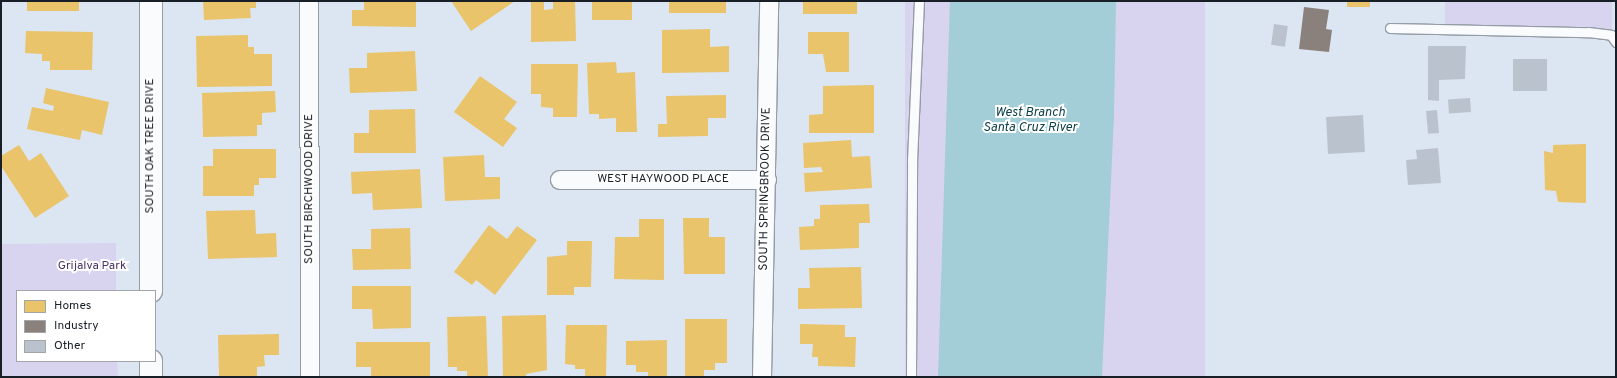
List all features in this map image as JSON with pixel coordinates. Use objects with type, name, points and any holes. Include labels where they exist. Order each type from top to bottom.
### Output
[{"type":"street","name":"SOUTH OAK TREE DRIVE","points":[[151,1],[151,290]]},
{"type":"street","name":"SOUTH BIRCHWOOD DRIVE","points":[[309,1],[310,377]]},
{"type":"street","name":"SOUTH SPRINGBROOK DRIVE","points":[[762,377],[769,1]]},
{"type":"street","name":"WEST HAYWOOD PLACE","points":[[560,180],[766,180]]},
{"type":"street","points":[[151,362],[151,377]]},
{"type":"lane","points":[[911,377],[912,161],[920,1]]},
{"type":"lane","points":[[1390,28],[1588,32],[1611,35],[1616,42]]},
{"type":"green space","points":[[905,1],[1205,1],[1205,377],[905,377]]},
{"type":"green space","points":[[1445,1],[1612,1],[1612,31],[1445,31]]},
{"type":"green space","name":"Grijalva Park","points":[[116,243],[116,290],[16,290],[16,362],[117,362],[118,377],[1,377],[1,244]]},
{"type":"water","name":"West Branch Santa Cruz River","points":[[950,1],[1116,1],[1114,115],[1102,377],[938,377]]},
{"type":"building: Homes","points":[[27,1],[79,1],[79,11],[27,11]]},
{"type":"building: Homes","points":[[203,1],[256,1],[256,8],[250,8],[251,18],[204,20]]},
{"type":"building: Homes","points":[[364,1],[416,1],[416,27],[352,26],[352,10],[364,10]]},
{"type":"building: Homes","points":[[451,1],[515,1],[471,31]]},
{"type":"building: Homes","points":[[531,1],[544,1],[544,10],[553,9],[553,1],[575,1],[576,41],[531,42]]},
{"type":"building: Homes","points":[[592,1],[632,1],[632,20],[592,20]]},
{"type":"building: Homes","points":[[669,1],[726,1],[726,13],[669,13]]},
{"type":"building: Homes","points":[[803,1],[857,1],[857,14],[803,14]]},
{"type":"building: Homes","points":[[1347,1],[1370,1],[1370,7],[1347,7]]},
{"type":"building: Homes","points":[[710,29],[710,47],[729,46],[729,72],[662,73],[662,30]]},
{"type":"building: Homes","points":[[26,31],[93,32],[92,70],[50,70],[50,61],[42,61],[42,54],[25,53]]},
{"type":"building: Homes","points":[[808,32],[849,32],[849,72],[826,72],[823,54],[808,54]]},
{"type":"building: Homes","points":[[248,35],[248,47],[254,47],[254,54],[272,54],[272,86],[197,87],[196,36]]},
{"type":"building: Homes","points":[[415,51],[417,91],[350,93],[349,68],[367,68],[367,53]]},
{"type":"building: Homes","points":[[616,62],[617,73],[635,72],[637,132],[616,132],[616,118],[599,119],[599,114],[589,114],[587,63]]},
{"type":"building: Homes","points":[[531,64],[578,64],[577,117],[553,117],[553,108],[541,107],[541,94],[531,94]]},
{"type":"building: Homes","points":[[480,76],[517,102],[504,119],[517,128],[503,147],[454,112]]},
{"type":"building: Homes","points":[[874,85],[874,133],[809,133],[809,115],[823,114],[823,86]]},
{"type":"building: Homes","points":[[46,88],[109,102],[102,135],[82,130],[80,140],[27,129],[32,107],[53,111],[54,106],[43,103]]},
{"type":"building: Homes","points":[[275,91],[276,112],[262,113],[262,125],[257,125],[257,136],[203,137],[202,93]]},
{"type":"building: Homes","points":[[726,95],[726,118],[708,118],[708,136],[658,137],[658,124],[667,124],[666,96]]},
{"type":"building: Homes","points":[[415,109],[416,153],[354,153],[354,133],[369,133],[369,110]]},
{"type":"building: Homes","points":[[851,140],[852,157],[870,156],[872,188],[805,192],[804,173],[823,172],[821,167],[804,168],[803,143]]},
{"type":"building: Homes","points":[[1586,144],[1586,203],[1558,202],[1556,191],[1545,190],[1544,151],[1553,153],[1553,145]]},
{"type":"building: Homes","points":[[19,145],[29,161],[41,153],[69,196],[35,218],[1,166],[1,156]]},
{"type":"building: Homes","points":[[213,149],[276,149],[276,178],[259,178],[259,185],[254,185],[254,196],[203,196],[203,166],[213,166]]},
{"type":"building: Homes","points":[[484,155],[485,177],[500,177],[500,199],[445,201],[443,157]]},
{"type":"building: Homes","points":[[420,169],[422,208],[373,210],[372,193],[352,194],[351,172]]},
{"type":"building: Homes","points":[[869,204],[870,223],[859,223],[859,248],[800,250],[799,227],[814,226],[814,219],[820,219],[820,205]]},
{"type":"building: Homes","points":[[255,210],[256,234],[276,233],[277,257],[208,259],[206,211]]},
{"type":"building: Homes","points":[[683,218],[709,218],[709,237],[725,237],[725,274],[684,274]]},
{"type":"building: Homes","points":[[639,219],[664,219],[664,280],[614,279],[615,237],[639,237]]},
{"type":"building: Homes","points":[[489,225],[507,239],[517,226],[537,240],[495,295],[476,280],[472,285],[454,272]]},
{"type":"building: Homes","points":[[410,228],[411,269],[353,270],[352,249],[371,249],[371,229]]},
{"type":"building: Homes","points":[[567,241],[592,241],[591,287],[574,287],[574,295],[547,295],[547,257],[567,255]]},
{"type":"building: Homes","points":[[861,267],[862,308],[798,309],[798,288],[810,288],[809,268]]},
{"type":"building: Homes","points":[[352,286],[411,286],[411,328],[373,329],[372,309],[352,309]]},
{"type":"building: Homes","points":[[546,315],[547,370],[526,374],[526,377],[503,377],[502,316]]},
{"type":"building: Homes","points":[[486,316],[488,377],[467,377],[467,371],[457,371],[457,367],[448,367],[447,317]]},
{"type":"building: Homes","points":[[685,319],[727,319],[727,363],[715,363],[715,370],[704,370],[704,377],[685,377]]},
{"type":"building: Homes","points":[[800,324],[845,325],[845,337],[856,337],[855,367],[818,366],[818,357],[812,357],[813,344],[800,344]]},
{"type":"building: Homes","points":[[566,325],[607,325],[606,377],[585,377],[585,369],[575,369],[575,365],[565,364]]},
{"type":"building: Homes","points":[[279,334],[279,355],[264,355],[265,366],[257,367],[257,377],[219,377],[218,335]]},
{"type":"building: Homes","points":[[667,340],[667,377],[648,377],[648,372],[636,372],[636,365],[626,365],[626,341]]},
{"type":"building: Homes","points":[[356,342],[430,342],[430,377],[371,377],[371,367],[356,367]]},
{"type":"building: Industry","points":[[1304,7],[1329,10],[1326,29],[1332,30],[1329,52],[1299,49]]},
{"type":"building: Other","points":[[1274,24],[1288,26],[1285,47],[1271,45]]},
{"type":"building: Other","points":[[1428,46],[1466,46],[1465,79],[1439,80],[1439,101],[1428,100]]},
{"type":"building: Other","points":[[1513,59],[1547,59],[1547,91],[1513,91]]},
{"type":"building: Other","points":[[1470,98],[1471,112],[1449,114],[1448,100]]},
{"type":"building: Other","points":[[1437,110],[1439,133],[1428,134],[1426,111]]},
{"type":"building: Other","points":[[1363,115],[1365,152],[1328,154],[1326,117]]},
{"type":"building: Other","points":[[1438,148],[1441,183],[1408,185],[1406,160],[1417,159],[1416,150]]}]
